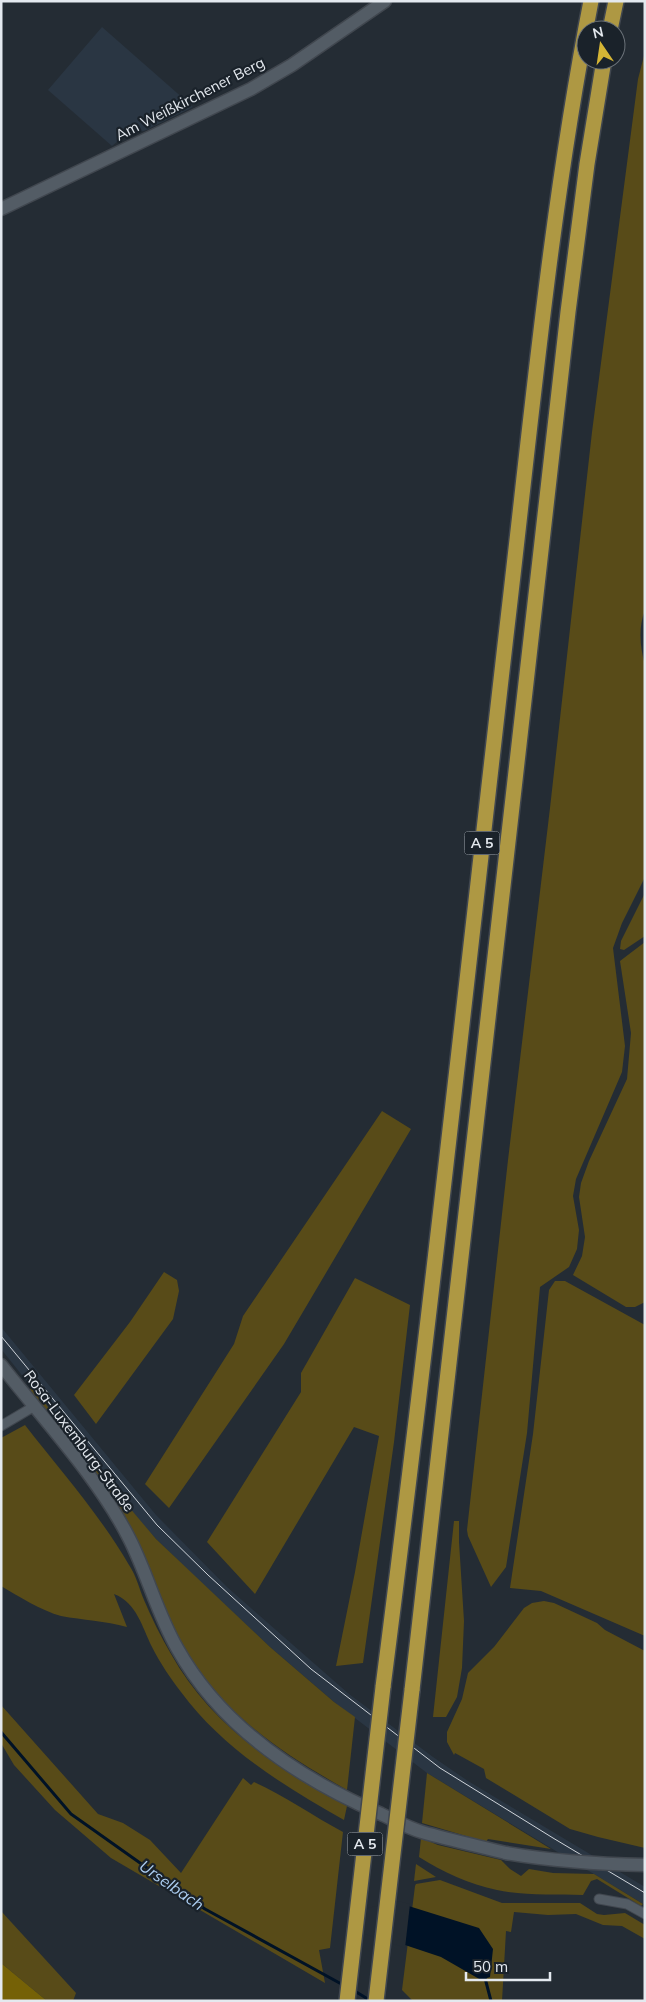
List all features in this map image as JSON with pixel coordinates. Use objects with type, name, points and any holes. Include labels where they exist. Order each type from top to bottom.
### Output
[{"type":"highway","name":"A 5","points":[[347,2001],[544,306],[562,164],[590,1]]},
{"type":"highway","points":[[612,20],[616,1]]},
{"type":"highway","name":"A 5","points":[[376,2001],[567,322],[587,164],[602,70]]},
{"type":"main road","name":"Am Weißkirchener Berg","points":[[1,209],[251,89],[306,55],[384,1]]},
{"type":"main road","name":"Rosa-Luxemburg-Straße","points":[[1,1365],[65,1445],[121,1524],[129,1538],[160,1616],[177,1649],[196,1679],[224,1712],[252,1738],[284,1762],[344,1798],[420,1832],[506,1853],[548,1860],[645,1865]]},
{"type":"street","points":[[1,1426],[33,1407]]},
{"type":"street","points":[[599,1899],[627,1904],[645,1914]]},
{"type":"shaded area","points":[[102,27],[193,107],[144,131],[131,130],[112,146],[48,90]]},
{"type":"shaded area","points":[[645,52],[645,610],[640,638],[645,665],[645,877],[622,923],[613,948],[625,1046],[622,1072],[576,1179],[573,1196],[579,1230],[577,1249],[569,1267],[540,1287],[527,1433],[506,1567],[491,1587],[467,1530],[592,432],[638,79]]},
{"type":"shaded area","points":[[645,893],[645,936],[624,950],[620,949],[621,941]]},
{"type":"shaded area","points":[[645,942],[645,1302],[635,1307],[626,1307],[573,1275],[582,1256],[585,1237],[579,1197],[581,1183],[589,1161],[627,1079],[631,1033],[620,961]]},
{"type":"shaded area","points":[[382,1111],[411,1129],[284,1344],[169,1508],[145,1484],[234,1344],[243,1316]]},
{"type":"shaded area","points":[[164,1272],[177,1280],[179,1291],[173,1319],[96,1424],[74,1395],[130,1322]]},
{"type":"shaded area","points":[[355,1278],[410,1305],[394,1442],[363,1663],[336,1666],[379,1436],[354,1427],[255,1594],[207,1542],[301,1392],[301,1373]]},
{"type":"shaded area","points":[[555,1281],[565,1281],[645,1325],[645,1636],[541,1591],[510,1588],[533,1434],[549,1290]]},
{"type":"shaded area","points":[[1,1327],[156,1515],[227,1587],[349,1694],[433,1757],[468,1781],[645,1887],[645,1905],[427,1773],[334,1702],[270,1647],[156,1539],[130,1510],[1,1349]]},
{"type":"shaded area","points":[[33,1387],[74,1442],[156,1539],[270,1647],[334,1702],[355,1717],[347,1790],[289,1755],[263,1736],[218,1694],[198,1669],[181,1642],[165,1610],[125,1516],[104,1483],[80,1451],[29,1390]]},
{"type":"shaded area","points":[[25,1425],[93,1511],[118,1546],[134,1573],[150,1614],[167,1648],[205,1702],[248,1743],[271,1761],[347,1806],[344,1820],[277,1780],[235,1749],[216,1731],[173,1682],[155,1653],[138,1616],[122,1598],[114,1594],[127,1627],[54,1614],[1,1586],[1,1438]]},
{"type":"shaded area","points":[[454,1521],[459,1521],[464,1621],[462,1668],[457,1697],[446,1717],[433,1717]]},
{"type":"shaded area","points":[[544,1601],[554,1603],[597,1623],[605,1630],[645,1651],[645,1848],[570,1829],[486,1778],[484,1769],[455,1753],[454,1755],[447,1742],[447,1732],[462,1699],[468,1673],[494,1647],[524,1608],[532,1603]]},
{"type":"shaded area","points":[[1,1705],[98,1814],[123,1823],[150,1840],[181,1873],[243,1778],[251,1785],[254,1782],[277,1793],[343,1832],[330,1948],[319,1950],[325,1983],[111,1858],[55,1810],[14,1765],[1,1743]]},
{"type":"shaded area","points":[[427,1773],[551,1849],[488,1839],[486,1842],[422,1823]]},
{"type":"shaded area","points":[[421,1838],[438,1845],[501,1860],[521,1876],[529,1869],[553,1873],[594,1874],[643,1904],[641,1906],[597,1879],[591,1881],[583,1895],[518,1893],[476,1884],[437,1868],[419,1857]]},
{"type":"shaded area","points":[[416,1864],[436,1877],[414,1881]]},
{"type":"shaded area","points":[[440,1880],[502,1903],[580,1903],[597,1914],[625,1913],[645,1925],[645,1939],[622,1926],[603,1925],[576,1914],[548,1915],[514,1912],[511,1932],[506,1931],[502,2001],[413,2001],[402,1990],[415,1886],[416,1884]]},
{"type":"shaded area","points":[[399,1903],[479,1928],[493,1949],[490,1977],[481,1980],[441,1957],[363,1931]]},
{"type":"shaded area","points":[[1,1911],[76,1993],[73,2001],[47,2001],[1,1963]]},
{"type":"shaded area","points":[[1,1963],[47,2001],[1,2001]]},
{"type":"pier","points":[[398,1901],[410,1904],[405,1948],[362,1933],[360,1910]]},
{"type":"waterway","name":"Urselbach","points":[[1,1732],[71,1814],[205,1909],[345,1986]]},
{"type":"waterway","points":[[485,1978],[491,2001]]},
{"type":"waterway","name":"Urselbach","points":[[353,1990],[371,2001]]},
{"type":"tram line","points":[[1,1336],[157,1525],[208,1575],[311,1669],[440,1768],[645,1893]]}]
